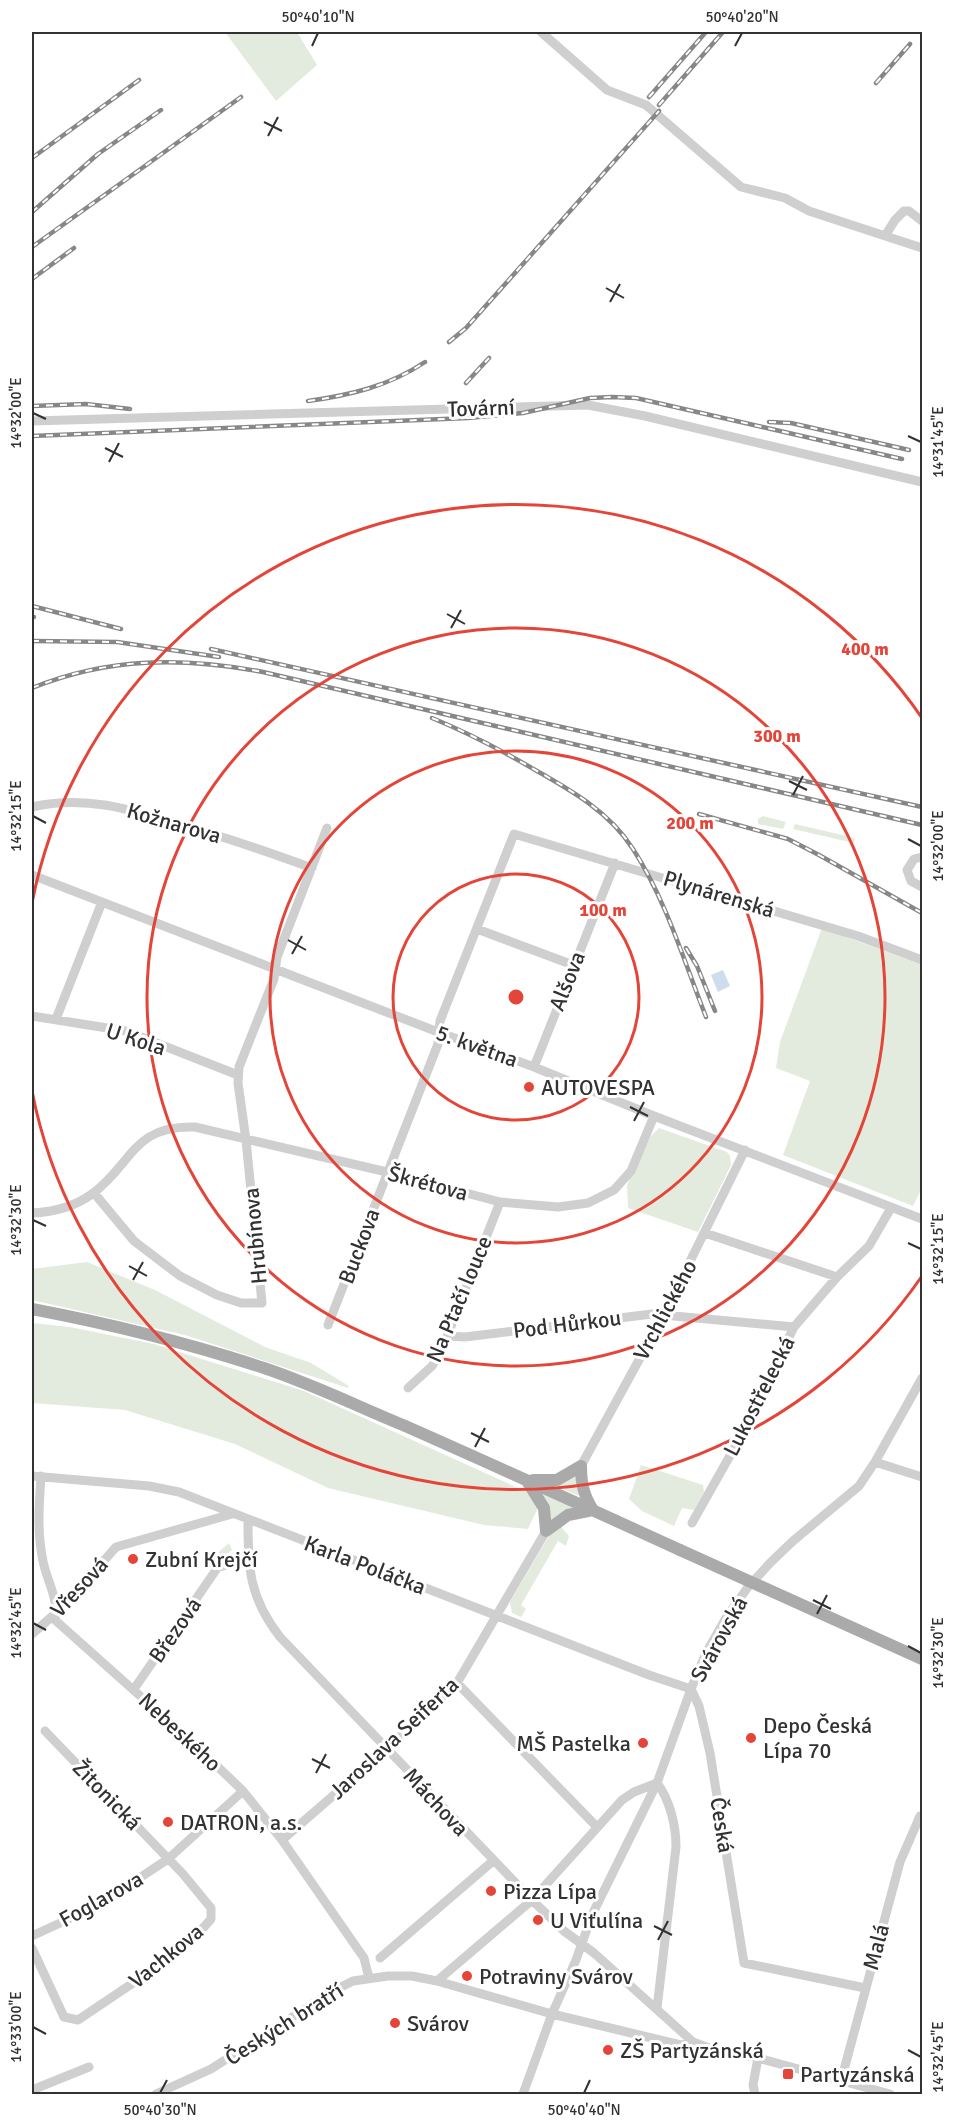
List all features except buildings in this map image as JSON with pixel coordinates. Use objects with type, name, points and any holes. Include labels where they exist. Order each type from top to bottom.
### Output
[{"type":"main road","points":[[32,1309],[156,1335],[310,1385],[922,1659]]},
{"type":"main road","points":[[526,1480],[557,1480],[581,1466]]},
{"type":"main road","points":[[581,1466],[585,1496],[593,1510]]},
{"type":"main road","points":[[526,1480],[544,1508],[546,1531]]},
{"type":"main road","points":[[546,1531],[567,1515],[593,1510]]},
{"type":"street","points":[[541,32],[607,90],[646,105],[741,187],[785,198],[823,216],[922,248]]},
{"type":"street","points":[[885,236],[904,211],[914,213],[922,220]]},
{"type":"street","name":"Tovární","points":[[32,421],[588,405],[645,416],[922,482]]},
{"type":"street","name":"Kožnarova","points":[[32,807],[54,802],[91,802],[142,812],[312,867]]},
{"type":"street","name":"Hrubínova","points":[[94,1193],[134,1241],[180,1276],[217,1295],[241,1303],[262,1303],[239,1067],[274,979],[277,957],[327,828]]},
{"type":"street","name":"Plynárenská","points":[[514,834],[858,936],[922,960]]},
{"type":"street","name":"Buckova","points":[[328,1325],[438,1044],[440,1021],[514,834]]},
{"type":"street","points":[[922,857],[914,860],[907,870],[911,881],[922,887]]},
{"type":"street","name":"Alšova","points":[[534,1067],[615,863]]},
{"type":"street","name":"5. května","points":[[32,875],[534,1067],[654,1116],[922,1219]]},
{"type":"street","points":[[56,1019],[102,902]]},
{"type":"street","points":[[477,929],[573,965]]},
{"type":"street","name":"U Kola","points":[[32,1016],[126,1031],[238,1075]]},
{"type":"street","name":"Škrétova","points":[[94,1193],[139,1144],[159,1131],[180,1126],[195,1127],[387,1172],[500,1202],[558,1207],[588,1203],[614,1190],[631,1172],[654,1116]]},
{"type":"street","name":"Vrchlického","points":[[581,1466],[664,1314],[745,1150]]},
{"type":"street","points":[[32,1213],[65,1208],[94,1193]]},
{"type":"street","name":"Na Ptačí louce","points":[[408,1388],[432,1366],[447,1336],[500,1202]]},
{"type":"street","name":"Lukostřelecká","points":[[692,1523],[736,1445],[794,1327],[837,1277],[869,1246],[891,1208]]},
{"type":"street","points":[[705,1233],[837,1277]]},
{"type":"street","name":"Pod Hůrkou","points":[[447,1336],[465,1337],[600,1319],[664,1314],[794,1327]]},
{"type":"street","name":"Svárovská","points":[[523,2094],[592,1915],[657,1783],[691,1689],[711,1644],[748,1587],[793,1541],[859,1486],[922,1378]]},
{"type":"street","points":[[875,1462],[922,1477]]},
{"type":"street","name":"Karla Poláčka","points":[[36,1476],[149,1486],[179,1492],[496,1616],[691,1689]]},
{"type":"street","name":"Nebeského","points":[[36,1476],[40,1544],[48,1581],[60,1609],[55,1620],[134,1689],[243,1791],[282,1840],[364,1958],[369,1978]]},
{"type":"street","name":"Vřesová","points":[[32,1634],[60,1609],[116,1547],[232,1514]]},
{"type":"street","name":"Máchova","points":[[248,1520],[248,1560],[252,1582],[265,1617],[280,1637],[493,1861],[564,1931],[657,2008],[693,2042]]},
{"type":"street","name":"Jaroslava Seiferta","points":[[282,1840],[387,1749],[457,1683],[546,1531]]},
{"type":"street","name":"Březová","points":[[134,1689],[218,1567],[248,1560]]},
{"type":"street","points":[[457,1683],[597,1827]]},
{"type":"street","name":"Česká","points":[[691,1689],[699,1706],[710,1753],[744,1963],[865,1988]]},
{"type":"street","name":"Žitonická","points":[[45,1731],[168,1859]]},
{"type":"street","points":[[437,1981],[532,1899],[622,1800],[634,1792],[657,1783],[664,1792],[676,1833],[657,2008]]},
{"type":"street","points":[[168,1859],[243,1791]]},
{"type":"street","name":"Malá","points":[[841,2081],[900,1862],[920,1816]]},
{"type":"street","name":"Foglarova","points":[[32,1936],[99,1905],[168,1859]]},
{"type":"street","name":"Vachkova","points":[[32,1948],[64,2017],[78,2020],[133,1983],[211,1919],[211,1908],[168,1859]]},
{"type":"street","points":[[380,1958],[493,1861]]},
{"type":"street","name":"Českých bratří","points":[[156,2094],[211,2069],[333,1991],[353,1981],[412,1976],[437,1981]]},
{"type":"street","points":[[437,1981],[552,2014],[681,2045],[693,2042],[890,2094]]},
{"type":"street","points":[[755,2094],[753,2085],[758,2058]]},
{"type":"street","points":[[33,2088],[88,2067]]},
{"type":"shaded area","points":[[225,32],[297,32],[317,65],[276,101]]},
{"type":"shaded area","points":[[763,816],[786,822],[783,829],[758,824],[758,819]]},
{"type":"shaded area","points":[[795,824],[855,838],[854,843],[793,829]]},
{"type":"shaded area","points":[[822,928],[922,965],[922,1188],[913,1206],[783,1155],[810,1081],[776,1068],[780,1042]]},
{"type":"shaded area","points":[[659,1128],[727,1152],[730,1156],[731,1165],[698,1232],[628,1208],[627,1185],[651,1136]]},
{"type":"shaded area","points":[[87,1262],[155,1290],[265,1347],[311,1363],[349,1386],[348,1388],[185,1335],[32,1300],[32,1269]]},
{"type":"shaded area","points":[[32,1323],[70,1327],[154,1344],[304,1391],[527,1492],[541,1501],[528,1529],[484,1525],[328,1488],[235,1444],[125,1410],[32,1403]]},
{"type":"shaded area","points":[[641,1465],[703,1485],[704,1492],[694,1510],[682,1508],[674,1526],[642,1511],[629,1499]]},
{"type":"shaded area","points":[[576,1476],[579,1496],[555,1486]]},
{"type":"shaded area","points":[[542,1494],[573,1508],[573,1509],[550,1525]]},
{"type":"shaded area","points":[[559,1524],[569,1536],[566,1546],[558,1541],[521,1605],[526,1609],[521,1617],[512,1613],[510,1602],[547,1539]]},
{"type":"shaded area","points":[[229,1543],[232,1550],[215,1565],[211,1559]]},
{"type":"water","points":[[723,970],[730,986],[718,992],[711,975]]},
{"type":"railway","points":[[649,97],[706,32]]},
{"type":"railway","points":[[659,105],[723,32]]},
{"type":"railway","points":[[876,83],[910,44]]},
{"type":"railway","points":[[32,158],[139,80]]},
{"type":"railway","points":[[32,247],[241,97]]},
{"type":"railway","points":[[32,212],[98,154],[161,110]]},
{"type":"railway","points":[[449,342],[466,328],[659,111]]},
{"type":"railway","points":[[32,279],[74,248]]},
{"type":"railway","points":[[466,383],[489,358]]},
{"type":"railway","points":[[308,401],[369,388],[398,377],[425,362]]},
{"type":"railway","points":[[32,436],[468,418],[523,413],[590,398],[612,397],[636,398],[902,459]]},
{"type":"railway","points":[[32,406],[86,404],[130,409]]},
{"type":"railway","points":[[769,422],[791,423],[909,450]]},
{"type":"railway","points":[[32,606],[121,629]]},
{"type":"railway","points":[[32,641],[117,642],[219,657]]},
{"type":"railway","points":[[211,649],[922,807]]},
{"type":"railway","points":[[32,688],[89,670],[118,665],[175,662],[233,667],[263,672],[922,825]]},
{"type":"railway","points":[[432,718],[494,747],[559,784],[600,812],[623,835],[655,889],[674,931],[706,1017]]},
{"type":"railway","points":[[699,814],[788,839],[922,913]]},
{"type":"railway","points":[[686,948],[697,966],[715,1011]]},
{"type":"place","name":"AUTOVESPA","points":[[529,1087]]},
{"type":"place","name":"Zubní Krejčí","points":[[133,1559]]},
{"type":"place","name":"Depo Česká Lípa 70","points":[[751,1738]]},
{"type":"place","name":"MŠ Pastelka","points":[[643,1743]]},
{"type":"place","name":"DATRON, a.s.","points":[[168,1822]]},
{"type":"place","name":"Pizza Lípa","points":[[491,1891]]},
{"type":"place","name":"U Viťulína","points":[[538,1920]]},
{"type":"place","name":"Potraviny Svárov","points":[[467,1976]]},
{"type":"place","name":"Svárov","points":[[395,2023]]},
{"type":"place","name":"ZŠ Partyzánská","points":[[608,2050]]},
{"type":"place","name":"Partyzánská","points":[[788,2074]]}]
